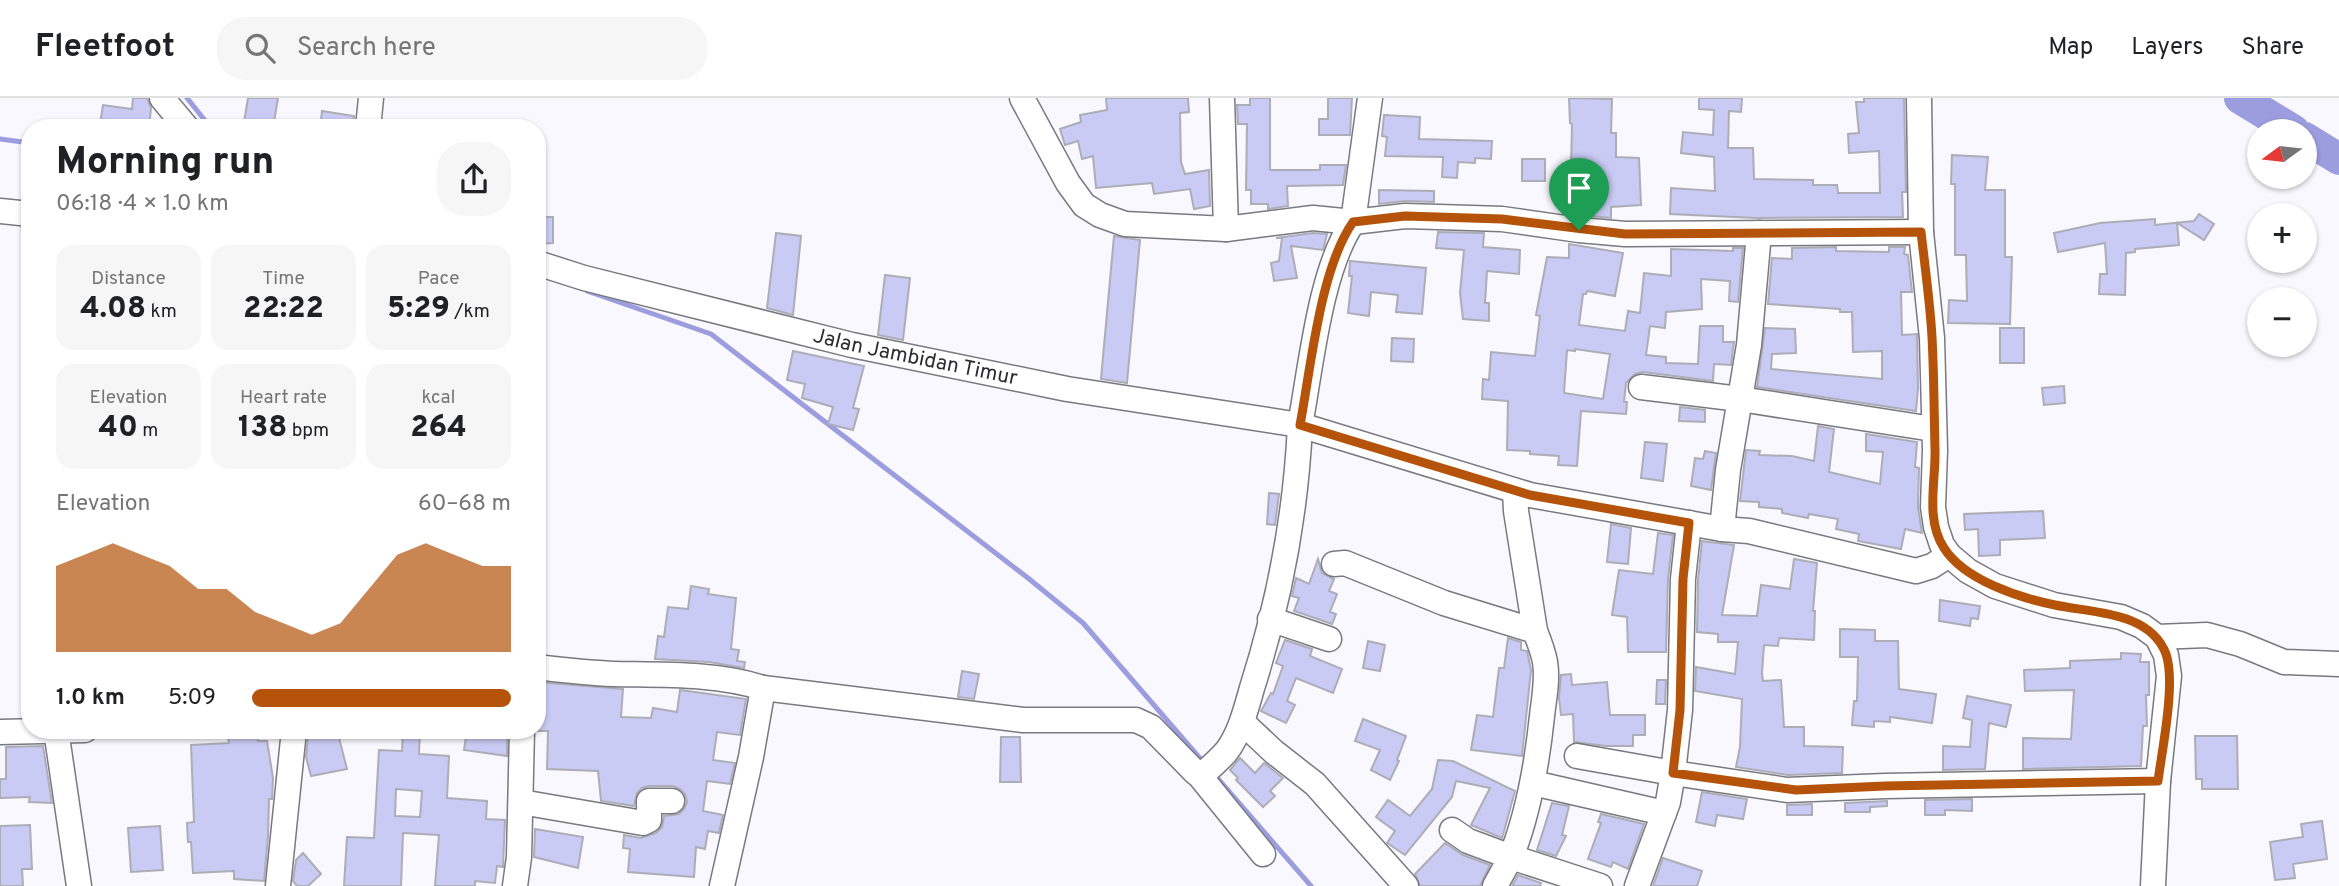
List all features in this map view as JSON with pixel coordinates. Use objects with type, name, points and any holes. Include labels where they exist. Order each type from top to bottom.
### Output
[{"type":"street","points":[[162,98],[180,119]]},
{"type":"street","points":[[369,119],[371,98]]},
{"type":"street","points":[[1022,98],[1068,183],[1084,205],[1100,215],[1125,224],[1226,229],[1312,218],[1353,222],[1405,216],[1502,219],[1625,234],[1921,232]]},
{"type":"street","points":[[1222,98],[1226,229]]},
{"type":"street","points":[[1204,772],[1227,751],[1242,722],[1259,665],[1298,482],[1300,425],[1330,271],[1343,237],[1353,222],[1370,98]]},
{"type":"street","points":[[1919,98],[1921,232],[1932,338],[1935,450],[1933,507],[1942,545],[1949,555],[1968,571],[1995,586],[2054,605],[2120,617],[2142,626],[2157,637],[2166,655],[2169,676],[2158,781],[2153,886]]},
{"type":"street","points":[[0,211],[21,213]]},
{"type":"street","points":[[1722,529],[1728,470],[1749,345],[1759,233]]},
{"type":"street","name":"Jalan Jambidan Timur","points":[[546,266],[611,285],[852,345],[1068,390],[1300,425],[1515,491],[1722,529],[1758,533],[1916,571],[1932,566],[1949,555]]},
{"type":"street","points":[[1641,387],[1740,399],[1933,429]]},
{"type":"street","points":[[1495,886],[1519,838],[1533,783],[1545,687],[1545,664],[1535,631],[1515,491]]},
{"type":"street","points":[[1637,886],[1664,813],[1673,773],[1680,710],[1683,579],[1689,523]]},
{"type":"street","points":[[1334,564],[1345,564],[1444,603],[1535,631]]},
{"type":"street","points":[[1270,618],[1329,639]]},
{"type":"street","points":[[2157,637],[2207,635],[2240,644],[2284,662],[2339,664]]},
{"type":"street","points":[[546,668],[747,683],[763,688],[1023,720],[1136,720],[1151,727],[1204,772],[1263,854]]},
{"type":"street","points":[[722,886],[751,757],[763,688]]},
{"type":"street","points":[[1242,722],[1274,752],[1315,784],[1406,886]]},
{"type":"street","points":[[0,732],[21,731]]},
{"type":"street","points":[[57,739],[79,886]]},
{"type":"street","points":[[278,886],[288,739]]},
{"type":"street","points":[[515,886],[519,857],[522,739]]},
{"type":"street","points":[[1577,755],[1673,773],[1796,790],[2158,781]]},
{"type":"street","points":[[1533,783],[1664,813]]},
{"type":"street","points":[[521,802],[643,823],[649,820],[649,801],[672,801]]},
{"type":"street","points":[[1452,830],[1468,841],[1511,857],[1555,879],[1600,886]]},
{"type":"building","points":[[133,98],[147,98],[151,108],[150,119],[101,119],[103,105],[132,109]]},
{"type":"building","points":[[248,98],[278,98],[274,119],[244,119]]},
{"type":"building","points":[[1106,98],[1188,98],[1189,112],[1180,113],[1181,162],[1185,174],[1209,170],[1210,206],[1194,209],[1190,189],[1154,194],[1152,183],[1096,188],[1093,156],[1082,159],[1078,141],[1065,145],[1060,129],[1081,122],[1080,115],[1107,110]]},
{"type":"building","points":[[1250,98],[1270,98],[1270,170],[1320,170],[1320,165],[1346,165],[1343,185],[1287,186],[1288,206],[1268,209],[1268,204],[1251,204],[1251,190],[1246,190],[1247,124],[1238,124],[1237,105],[1250,105]]},
{"type":"building","points":[[1328,98],[1352,98],[1350,135],[1319,135],[1319,119],[1328,119]]},
{"type":"building","points":[[1569,98],[1612,99],[1611,133],[1616,133],[1616,157],[1639,158],[1641,205],[1611,207],[1611,218],[1570,214],[1572,124]]},
{"type":"building","points":[[1699,98],[1742,98],[1741,112],[1729,111],[1728,148],[1753,148],[1754,179],[1813,180],[1813,185],[1837,185],[1838,193],[1880,193],[1879,151],[1849,153],[1848,134],[1859,133],[1856,102],[1864,102],[1864,98],[1904,98],[1906,192],[1902,192],[1903,217],[1756,218],[1670,214],[1671,188],[1715,191],[1714,157],[1681,153],[1683,132],[1713,135],[1714,110],[1699,109]]},
{"type":"building","points":[[322,111],[354,116],[354,119],[321,119]]},
{"type":"building","points":[[1384,115],[1420,117],[1419,139],[1492,141],[1491,159],[1475,158],[1475,163],[1458,162],[1457,178],[1442,177],[1443,157],[1385,156],[1387,137],[1382,136]]},
{"type":"building","points":[[1952,155],[1988,157],[1985,190],[2005,190],[2005,257],[2012,257],[2010,324],[1948,323],[1949,300],[1967,301],[1966,255],[1955,255],[1955,184],[1951,184]]},
{"type":"building","points":[[1522,159],[1545,159],[1545,181],[1522,181]]},
{"type":"building","points":[[1379,190],[1434,191],[1434,202],[1379,204]]},
{"type":"building","points":[[2199,214],[2214,224],[2204,240],[2177,223],[2179,245],[2135,249],[2135,252],[2126,253],[2125,295],[2099,294],[2100,274],[2107,274],[2105,243],[2058,252],[2054,233],[2100,223],[2155,219],[2155,225],[2194,221]]},
{"type":"building","points":[[546,217],[553,217],[553,243],[546,243]]},
{"type":"building","points":[[1438,232],[1484,233],[1483,247],[1520,250],[1519,274],[1487,271],[1485,303],[1489,303],[1489,321],[1463,319],[1460,293],[1464,250],[1436,248]]},
{"type":"building","points":[[776,233],[801,236],[793,315],[767,308]]},
{"type":"building","points":[[1327,234],[1323,250],[1291,246],[1297,278],[1274,281],[1271,263],[1279,261],[1282,238],[1276,238]]},
{"type":"building","points":[[1114,236],[1140,240],[1127,383],[1101,379]]},
{"type":"building","points":[[1569,244],[1623,253],[1615,296],[1587,291],[1583,294],[1579,325],[1625,331],[1628,311],[1640,313],[1644,273],[1671,276],[1671,249],[1733,251],[1733,248],[1743,248],[1738,302],[1729,301],[1730,281],[1701,279],[1702,309],[1666,312],[1665,328],[1650,326],[1646,355],[1666,357],[1666,363],[1698,364],[1700,326],[1723,326],[1723,342],[1734,342],[1731,365],[1714,364],[1713,381],[1643,372],[1635,374],[1626,383],[1626,414],[1581,411],[1577,466],[1558,465],[1559,456],[1507,450],[1508,401],[1482,399],[1483,379],[1489,380],[1491,352],[1535,356],[1540,316],[1536,315],[1547,257],[1569,258]],"holes":[[[1567,350],[1610,354],[1603,399],[1564,393]]]},
{"type":"building","points":[[1836,247],[1836,251],[1889,252],[1889,247],[1905,247],[1912,292],[1901,292],[1902,335],[1917,334],[1916,411],[1757,387],[1765,328],[1795,329],[1796,353],[1772,354],[1771,369],[1882,379],[1882,351],[1853,352],[1852,312],[1768,304],[1772,258],[1792,259],[1792,248]]},
{"type":"building","points":[[1350,261],[1426,268],[1422,314],[1396,312],[1398,295],[1371,292],[1369,316],[1348,313],[1352,276],[1349,276]]},
{"type":"building","points":[[885,275],[910,278],[903,340],[878,335]]},
{"type":"building","points":[[2000,328],[2024,328],[2024,363],[2000,363]]},
{"type":"building","points":[[1392,338],[1414,339],[1413,362],[1391,361]]},
{"type":"building","points":[[793,351],[864,366],[853,408],[859,409],[853,430],[828,424],[833,407],[802,398],[805,384],[787,380]]},
{"type":"building","points":[[2064,386],[2065,403],[2044,405],[2042,388]]},
{"type":"building","points":[[1680,407],[1705,410],[1705,422],[1679,421]]},
{"type":"building","points":[[1818,426],[1834,429],[1829,472],[1880,484],[1883,452],[1866,451],[1866,434],[1917,442],[1915,467],[1919,468],[1918,507],[1922,533],[1905,529],[1901,549],[1858,541],[1859,534],[1836,529],[1838,519],[1809,514],[1808,518],[1782,513],[1782,509],[1759,507],[1759,502],[1740,501],[1746,450],[1760,451],[1759,455],[1792,456],[1814,461]]},
{"type":"building","points":[[1645,442],[1667,444],[1663,481],[1641,478]]},
{"type":"building","points":[[1705,451],[1716,453],[1711,490],[1691,486],[1695,458],[1703,459]]},
{"type":"building","points":[[1269,493],[1279,494],[1275,525],[1267,524]]},
{"type":"building","points":[[2043,511],[2045,538],[2000,540],[2000,555],[1979,556],[1978,529],[1965,530],[1964,514]]},
{"type":"building","points":[[1611,524],[1631,528],[1628,564],[1607,562]]},
{"type":"building","points":[[1658,533],[1673,535],[1668,579],[1666,652],[1628,652],[1627,617],[1612,615],[1619,570],[1653,574]]},
{"type":"building","points":[[1702,541],[1734,545],[1722,615],[1757,616],[1761,585],[1790,589],[1794,559],[1817,563],[1813,611],[1814,640],[1779,638],[1778,646],[1764,645],[1762,673],[1763,681],[1781,680],[1784,727],[1804,727],[1804,746],[1843,747],[1842,773],[1788,775],[1736,767],[1740,747],[1742,699],[1695,691],[1696,667],[1735,674],[1738,642],[1718,642],[1718,634],[1697,632]]},
{"type":"building","points":[[1318,559],[1322,573],[1334,579],[1329,591],[1337,594],[1330,612],[1336,614],[1332,624],[1294,611],[1299,598],[1292,596],[1296,578],[1309,584]]},
{"type":"building","points":[[691,586],[709,589],[708,594],[736,598],[731,649],[739,650],[737,661],[745,662],[744,668],[709,662],[655,659],[658,636],[664,637],[668,607],[688,609]]},
{"type":"building","points":[[1940,600],[1980,606],[1978,619],[1971,618],[1970,626],[1939,621]]},
{"type":"building","points":[[1840,629],[1875,630],[1875,641],[1898,641],[1899,689],[1936,694],[1932,723],[1890,717],[1890,722],[1874,721],[1874,727],[1852,725],[1854,701],[1857,701],[1858,657],[1840,657]]},
{"type":"building","points":[[1508,638],[1521,642],[1521,650],[1527,651],[1531,670],[1522,756],[1471,750],[1477,715],[1493,717],[1499,668],[1504,668]]},
{"type":"building","points":[[1285,640],[1312,649],[1310,656],[1342,669],[1333,693],[1296,678],[1287,701],[1295,705],[1286,723],[1261,711],[1271,693],[1273,694],[1283,666],[1276,663]]},
{"type":"building","points":[[1368,641],[1385,645],[1380,671],[1363,668]]},
{"type":"building","points":[[2121,653],[2141,654],[2140,662],[2149,662],[2147,726],[2143,726],[2141,766],[2023,769],[2023,738],[2071,739],[2074,690],[2025,691],[2024,670],[2070,668],[2070,661],[2121,659]]},
{"type":"building","points":[[962,671],[979,674],[974,699],[958,697]]},
{"type":"building","points":[[1571,674],[1572,685],[1607,682],[1610,715],[1645,715],[1645,735],[1633,735],[1633,746],[1574,742],[1573,714],[1561,715],[1559,698],[1561,675]]},
{"type":"building","points":[[1657,680],[1666,680],[1665,704],[1656,704]]},
{"type":"building","points":[[546,683],[623,689],[621,717],[651,718],[653,708],[677,712],[680,690],[746,699],[740,735],[717,732],[713,760],[735,763],[730,784],[707,781],[703,811],[723,815],[719,833],[708,831],[705,849],[696,847],[694,877],[628,872],[630,849],[623,848],[624,835],[641,838],[656,833],[662,827],[664,816],[679,814],[684,809],[687,802],[680,789],[673,786],[642,788],[637,793],[634,806],[601,801],[598,771],[547,769]]},
{"type":"building","points":[[1967,696],[2011,705],[2006,727],[1989,723],[1985,769],[1943,770],[1943,746],[1970,747],[1972,720],[1963,718]]},
{"type":"building","points":[[1363,719],[1406,736],[1390,780],[1371,770],[1380,750],[1355,741]]},
{"type":"building","points":[[2195,736],[2237,736],[2238,789],[2202,789],[2202,779],[2196,779]]},
{"type":"building","points":[[1001,737],[1020,737],[1021,782],[1000,782]]},
{"type":"building","points":[[228,739],[267,741],[273,778],[272,799],[269,799],[264,881],[234,879],[234,871],[193,873],[187,823],[194,822],[191,745],[229,743]]},
{"type":"building","points":[[308,739],[339,739],[347,769],[311,776],[306,757]]},
{"type":"building","points":[[403,739],[420,739],[419,754],[449,756],[447,798],[487,801],[486,819],[505,820],[503,867],[497,866],[495,883],[475,881],[475,886],[435,886],[439,835],[403,833],[401,886],[344,886],[347,837],[374,838],[379,750],[402,751]],"holes":[[[396,789],[422,791],[420,817],[395,816]]]},
{"type":"building","points":[[466,739],[507,739],[507,756],[464,750]]},
{"type":"building","points":[[43,746],[52,803],[29,802],[30,797],[0,798],[0,779],[6,779],[6,747]]},
{"type":"building","points":[[1240,758],[1255,773],[1264,763],[1283,778],[1270,791],[1275,796],[1263,807],[1236,780],[1238,778],[1230,770]]},
{"type":"building","points":[[1438,760],[1453,761],[1515,791],[1502,838],[1471,825],[1490,788],[1456,781],[1452,797],[1405,855],[1387,843],[1395,831],[1376,817],[1388,800],[1410,816],[1432,789]]},
{"type":"building","points":[[1702,792],[1747,799],[1743,819],[1717,815],[1715,826],[1696,822]]},
{"type":"building","points":[[1972,799],[1972,811],[1945,810],[1945,815],[1925,815],[1925,800]]},
{"type":"building","points":[[1887,801],[1887,806],[1870,807],[1870,812],[1845,812],[1845,803]]},
{"type":"building","points":[[1552,803],[1569,806],[1562,835],[1566,836],[1556,856],[1537,850]]},
{"type":"building","points":[[1812,804],[1812,815],[1787,815],[1787,805]]},
{"type":"building","points":[[1601,814],[1644,824],[1628,869],[1613,862],[1611,867],[1588,859],[1601,823],[1598,822]]},
{"type":"building","points":[[2322,821],[2327,859],[2293,864],[2295,878],[2275,880],[2270,842],[2303,837],[2301,824]]},
{"type":"building","points":[[30,825],[32,869],[22,869],[23,886],[0,886],[0,826]]},
{"type":"building","points":[[160,826],[163,870],[131,872],[128,828]]},
{"type":"building","points":[[535,829],[583,837],[578,868],[534,857]]},
{"type":"building","points":[[1445,843],[1463,855],[1490,865],[1480,886],[1420,886],[1415,874]]},
{"type":"building","points":[[303,853],[321,874],[308,886],[297,886],[293,881],[296,860]]},
{"type":"building","points":[[1663,858],[1702,871],[1697,886],[1653,886]]},
{"type":"building","points":[[1518,875],[1541,883],[1540,886],[1512,886]]},
{"type":"waterway","points":[[187,98],[204,119]]},
{"type":"waterway","points":[[2240,98],[2274,119]]},
{"type":"waterway","points":[[0,139],[21,142]]},
{"type":"waterway","points":[[2317,145],[2339,159]]},
{"type":"waterway","points":[[587,291],[711,334],[1083,623],[1204,763]]},
{"type":"waterway","points":[[1213,773],[1311,886]]},
{"type":"route","points":[[1405,216],[1502,219],[1579,230],[1625,234],[1921,232],[1932,338],[1935,450],[1933,507],[1942,545],[1949,555],[1968,571],[1995,586],[2019,596],[2054,605],[2120,617],[2142,626],[2157,637],[2166,655],[2169,676],[2158,781],[1787,790],[1673,773],[1680,710],[1683,579],[1689,523],[1530,495],[1300,425],[1330,271],[1343,237],[1353,222],[1405,216]]}]
